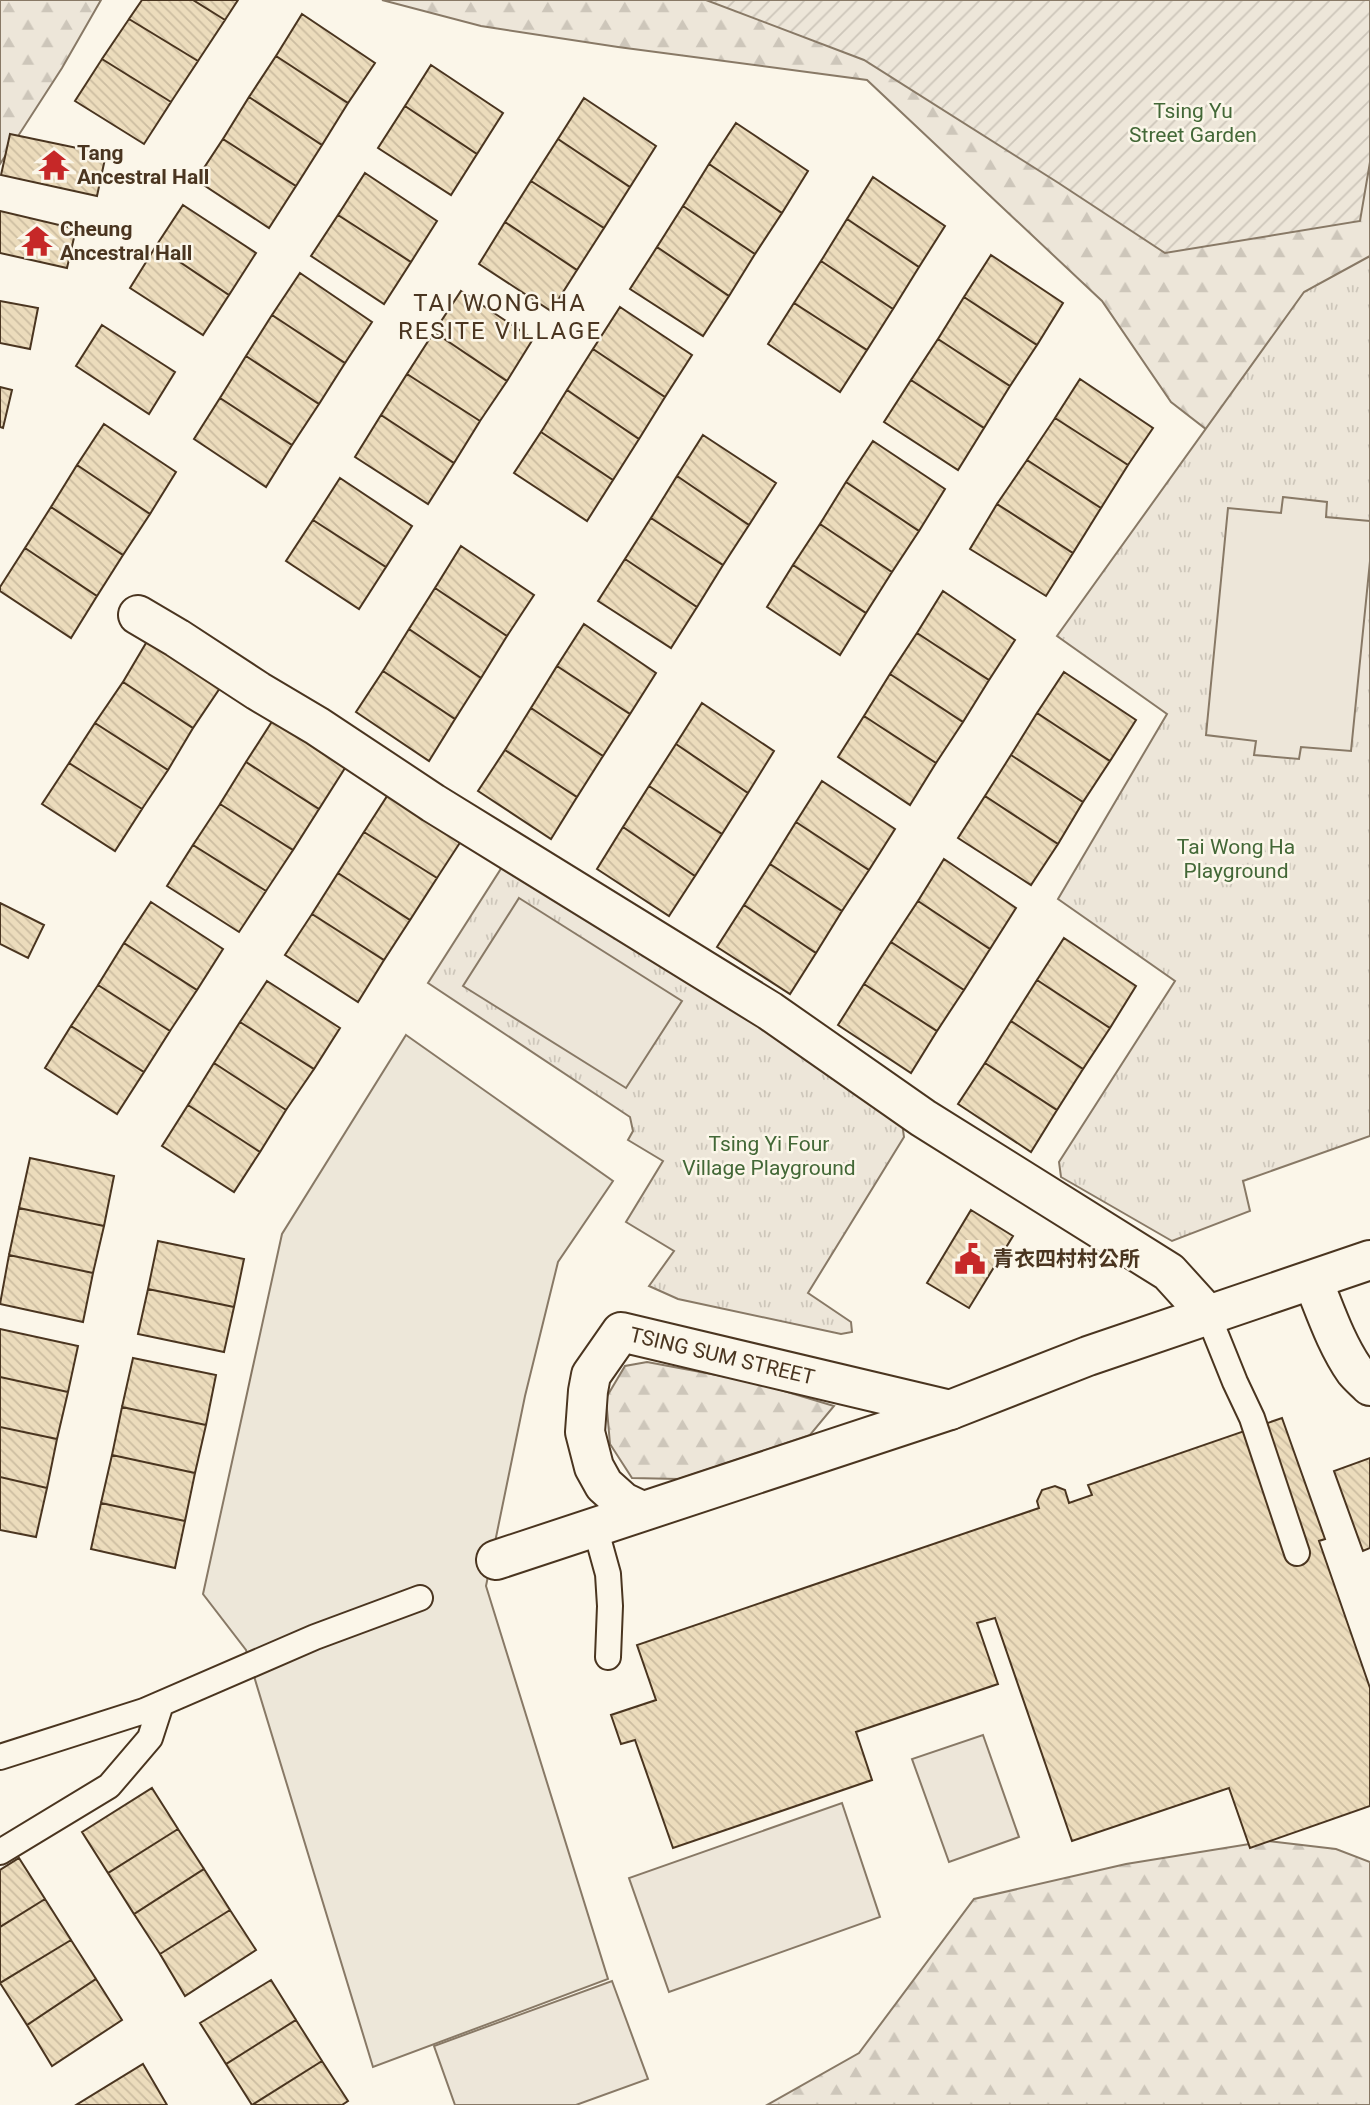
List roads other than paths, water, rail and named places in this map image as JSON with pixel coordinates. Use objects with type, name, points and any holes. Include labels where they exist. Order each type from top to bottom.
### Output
[{"type":"street","points":[[138,615],[317,726],[433,803],[770,1011],[923,1118],[1169,1272],[1209,1315]]},
{"type":"street","points":[[496,1560],[950,1410],[1088,1356],[1370,1260]]},
{"type":"street","points":[[1312,1281],[1355,1371],[1370,1387]]},
{"type":"street","name":"TSING SUM STREET","points":[[642,1511],[622,1502],[604,1485],[594,1467],[586,1432],[591,1375],[621,1332],[950,1410]]},
{"type":"lane","points":[[1209,1315],[1252,1418],[1297,1553]]},
{"type":"lane","points":[[596,1527],[608,1574],[608,1657]]},
{"type":"lane","points":[[0,1757],[160,1704],[314,1637],[420,1598]]},
{"type":"lane","points":[[0,1852],[109,1786],[150,1738],[160,1704]]},
{"type":"place","name":"Tang Ancestral Hall","points":[[54,165]]},
{"type":"place","name":"Cheung Ancestral Hall","points":[[37,241]]},
{"type":"place","name":"青衣四村村公所","points":[[970,1259]]},
{"type":"district","name":"TAI WONG HA RESITE VILLAGE","points":[[500,317]]},
{"type":"park label","name":"Tsing Yu Street Garden","points":[[1193,123]]},
{"type":"park label","name":"Tai Wong Ha Playground","points":[[1236,859]]},
{"type":"park label","name":"Tsing Yi Four Village Playground","points":[[769,1156]]}]
